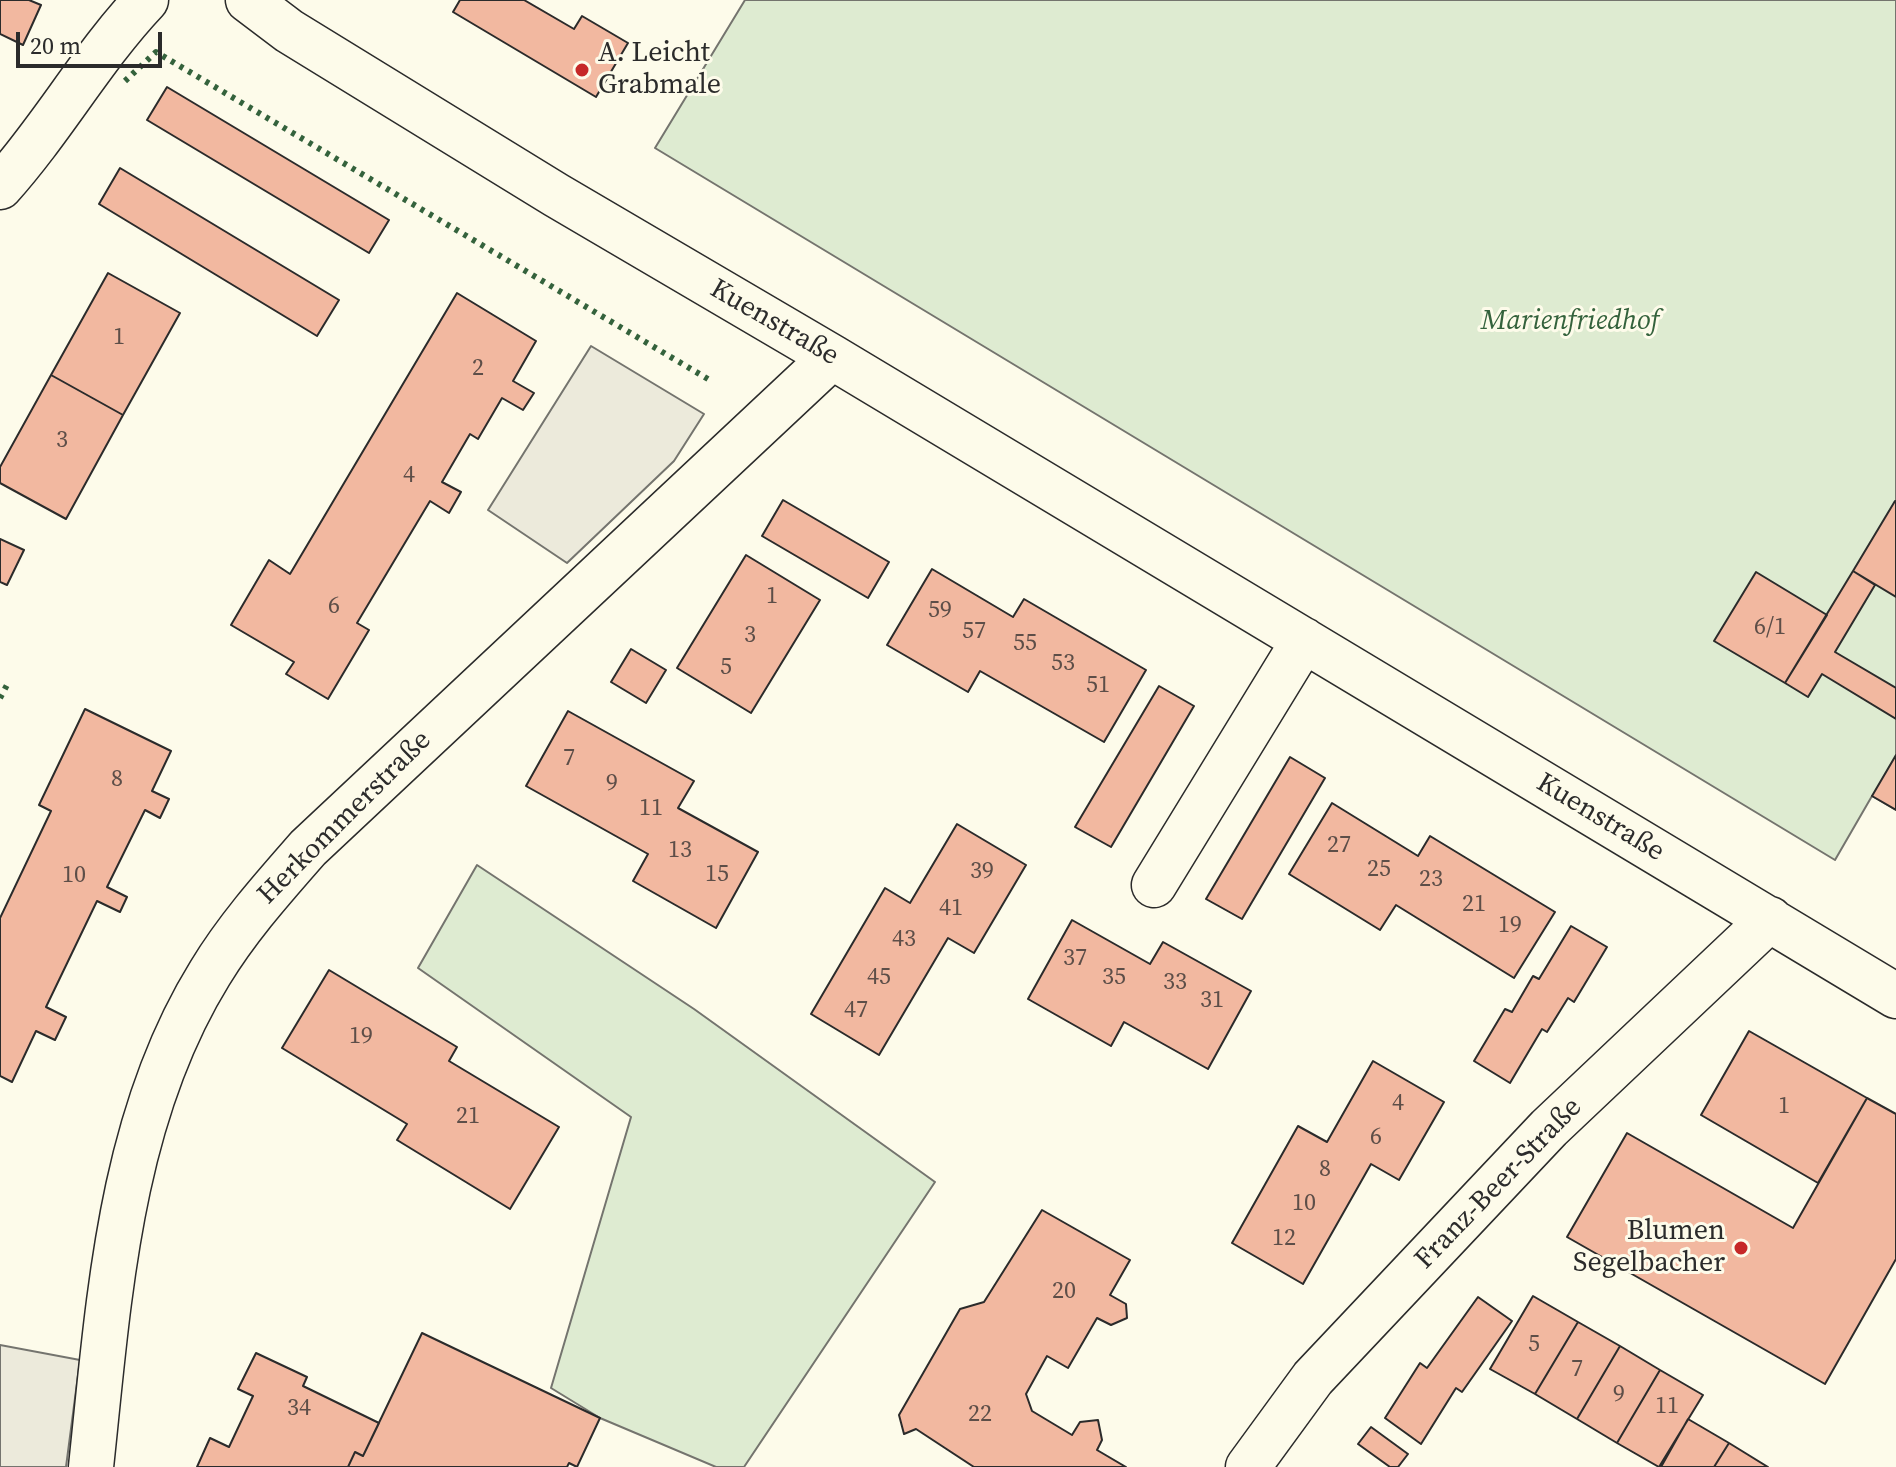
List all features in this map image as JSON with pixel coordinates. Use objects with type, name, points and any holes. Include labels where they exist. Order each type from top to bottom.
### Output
[{"type":"street","points":[[0,187],[66,105],[126,21],[146,0]]},
{"type":"street","name":"Kuenstraße","points":[[248,0],[289,31],[556,195],[832,357],[1896,996]]},
{"type":"street","name":"Herkommerstraße","points":[[91,1467],[122,1215],[142,1128],[175,1037],[217,962],[247,917],[308,848],[832,357]]},
{"type":"street","points":[[1154,885],[1304,640]]},
{"type":"street","name":"Franz-Beer-Straße","points":[[1248,1467],[1313,1378],[1549,1128],[1770,919]]},
{"type":"green space","name":"Marienfriedhof","points":[[745,0],[1896,0],[1896,810],[1872,796],[1835,860],[655,148]]},
{"type":"green space","points":[[477,865],[694,1009],[935,1182],[744,1467],[716,1467],[600,1418],[551,1388],[631,1117],[418,968]]},
{"type":"shaded area","points":[[591,346],[704,414],[674,461],[567,563],[488,510]]},
{"type":"shaded area","points":[[0,1345],[80,1360],[66,1467],[0,1467]]},
{"type":"building","points":[[0,0],[29,0],[41,5],[23,45],[0,34]]},
{"type":"building","name":"A. Leicht Grabmale","points":[[460,0],[524,0],[574,29],[582,16],[628,43],[596,97],[453,12]]},
{"type":"building","points":[[167,87],[389,220],[369,253],[147,120]]},
{"type":"building","points":[[120,168],[339,300],[317,336],[99,204]]},
{"type":"building","points":[[108,273],[180,313],[123,415],[51,375]]},
{"type":"building","points":[[457,293],[536,341],[513,381],[534,393],[523,410],[502,398],[478,439],[470,434],[442,482],[461,492],[449,513],[430,501],[357,623],[369,630],[328,699],[286,674],[294,662],[231,625],[269,560],[290,574]]},
{"type":"building","points":[[51,375],[123,415],[66,519],[0,483],[0,467]]},
{"type":"building","points":[[783,500],[889,562],[868,598],[762,536]]},
{"type":"building","points":[[1896,501],[1896,597],[1853,571]]},
{"type":"building","points":[[0,539],[24,550],[7,585],[0,582]]},
{"type":"building","points":[[746,555],[820,600],[751,713],[677,668]]},
{"type":"building","points":[[932,569],[1013,617],[1024,599],[1146,670],[1104,742],[980,671],[968,692],[887,645]]},
{"type":"building","points":[[1853,571],[1875,585],[1835,652],[1896,688],[1896,719],[1822,674],[1808,697],[1785,683]]},
{"type":"building","points":[[1756,572],[1827,615],[1785,683],[1714,641]]},
{"type":"building","points":[[631,649],[666,670],[646,703],[611,682]]},
{"type":"building","points":[[1159,686],[1194,706],[1111,847],[1075,827]]},
{"type":"building","points":[[85,709],[171,751],[152,791],[169,799],[160,818],[145,810],[107,887],[127,897],[120,912],[97,901],[46,1007],[66,1017],[55,1040],[36,1031],[12,1082],[0,1076],[0,918],[51,811],[39,805]]},
{"type":"building","points":[[568,711],[694,781],[678,808],[758,852],[716,928],[633,881],[648,854],[526,786]]},
{"type":"building","points":[[1896,755],[1896,810],[1872,796]]},
{"type":"building","points":[[1290,757],[1325,778],[1242,919],[1206,899]]},
{"type":"building","points":[[1332,803],[1418,856],[1430,836],[1555,912],[1514,978],[1396,905],[1380,930],[1289,874]]},
{"type":"building","points":[[957,824],[1026,865],[974,953],[948,938],[879,1055],[811,1014],[885,888],[910,903]]},
{"type":"building","points":[[1072,920],[1150,964],[1163,942],[1251,991],[1208,1069],[1124,1022],[1111,1046],[1028,999]]},
{"type":"building","points":[[1571,926],[1607,947],[1574,1002],[1568,998],[1547,1032],[1542,1029],[1510,1083],[1474,1061],[1505,1009],[1512,1012],[1533,976],[1539,979]]},
{"type":"building","points":[[329,970],[457,1047],[449,1061],[559,1127],[510,1209],[397,1140],[407,1124],[282,1048]]},
{"type":"building","points":[[1749,1031],[1867,1098],[1818,1183],[1701,1115]]},
{"type":"building","points":[[1373,1061],[1444,1102],[1399,1180],[1371,1164],[1303,1284],[1232,1243],[1298,1126],[1327,1142]]},
{"type":"building","name":"Blumen Segelbacher","points":[[1867,1098],[1896,1114],[1896,1259],[1825,1384],[1567,1237],[1627,1133],[1793,1228]]},
{"type":"building","points":[[1042,1210],[1130,1260],[1110,1295],[1126,1304],[1127,1318],[1111,1325],[1097,1318],[1068,1368],[1047,1356],[1026,1394],[1032,1411],[1072,1435],[1080,1422],[1098,1420],[1102,1440],[1097,1450],[1126,1467],[974,1467],[916,1429],[904,1434],[899,1415],[960,1309],[984,1302]]},
{"type":"building","points":[[1533,1296],[1578,1322],[1535,1394],[1490,1369]]},
{"type":"building","points":[[1478,1297],[1512,1321],[1462,1392],[1456,1388],[1421,1444],[1385,1418],[1420,1363],[1427,1368]]},
{"type":"building","points":[[1578,1322],[1620,1346],[1577,1419],[1535,1394]]},
{"type":"building","points":[[422,1333],[600,1418],[577,1467],[569,1463],[567,1467],[348,1467],[355,1452],[363,1456]]},
{"type":"building","points":[[1620,1346],[1660,1370],[1617,1443],[1577,1419]]},
{"type":"building","points":[[256,1353],[307,1377],[303,1386],[379,1423],[363,1456],[355,1452],[348,1467],[197,1467],[210,1438],[229,1447],[253,1396],[238,1389]]},
{"type":"building","points":[[1660,1370],[1703,1395],[1659,1467],[1617,1443]]},
{"type":"building","points":[[1688,1419],[1729,1443],[1714,1467],[1661,1467]]},
{"type":"building","points":[[1371,1427],[1408,1454],[1398,1467],[1390,1467],[1358,1444]]},
{"type":"building","points":[[1729,1443],[1768,1467],[1714,1467]]},
{"type":"hedge","points":[[125,81],[156,52],[713,382]]},
{"type":"hedge","points":[[0,698],[7,685]]},
{"type":"place","name":"A. Leicht Grabmale","points":[[582,70]]},
{"type":"place","name":"Blumen Segelbacher","points":[[1741,1248]]}]
